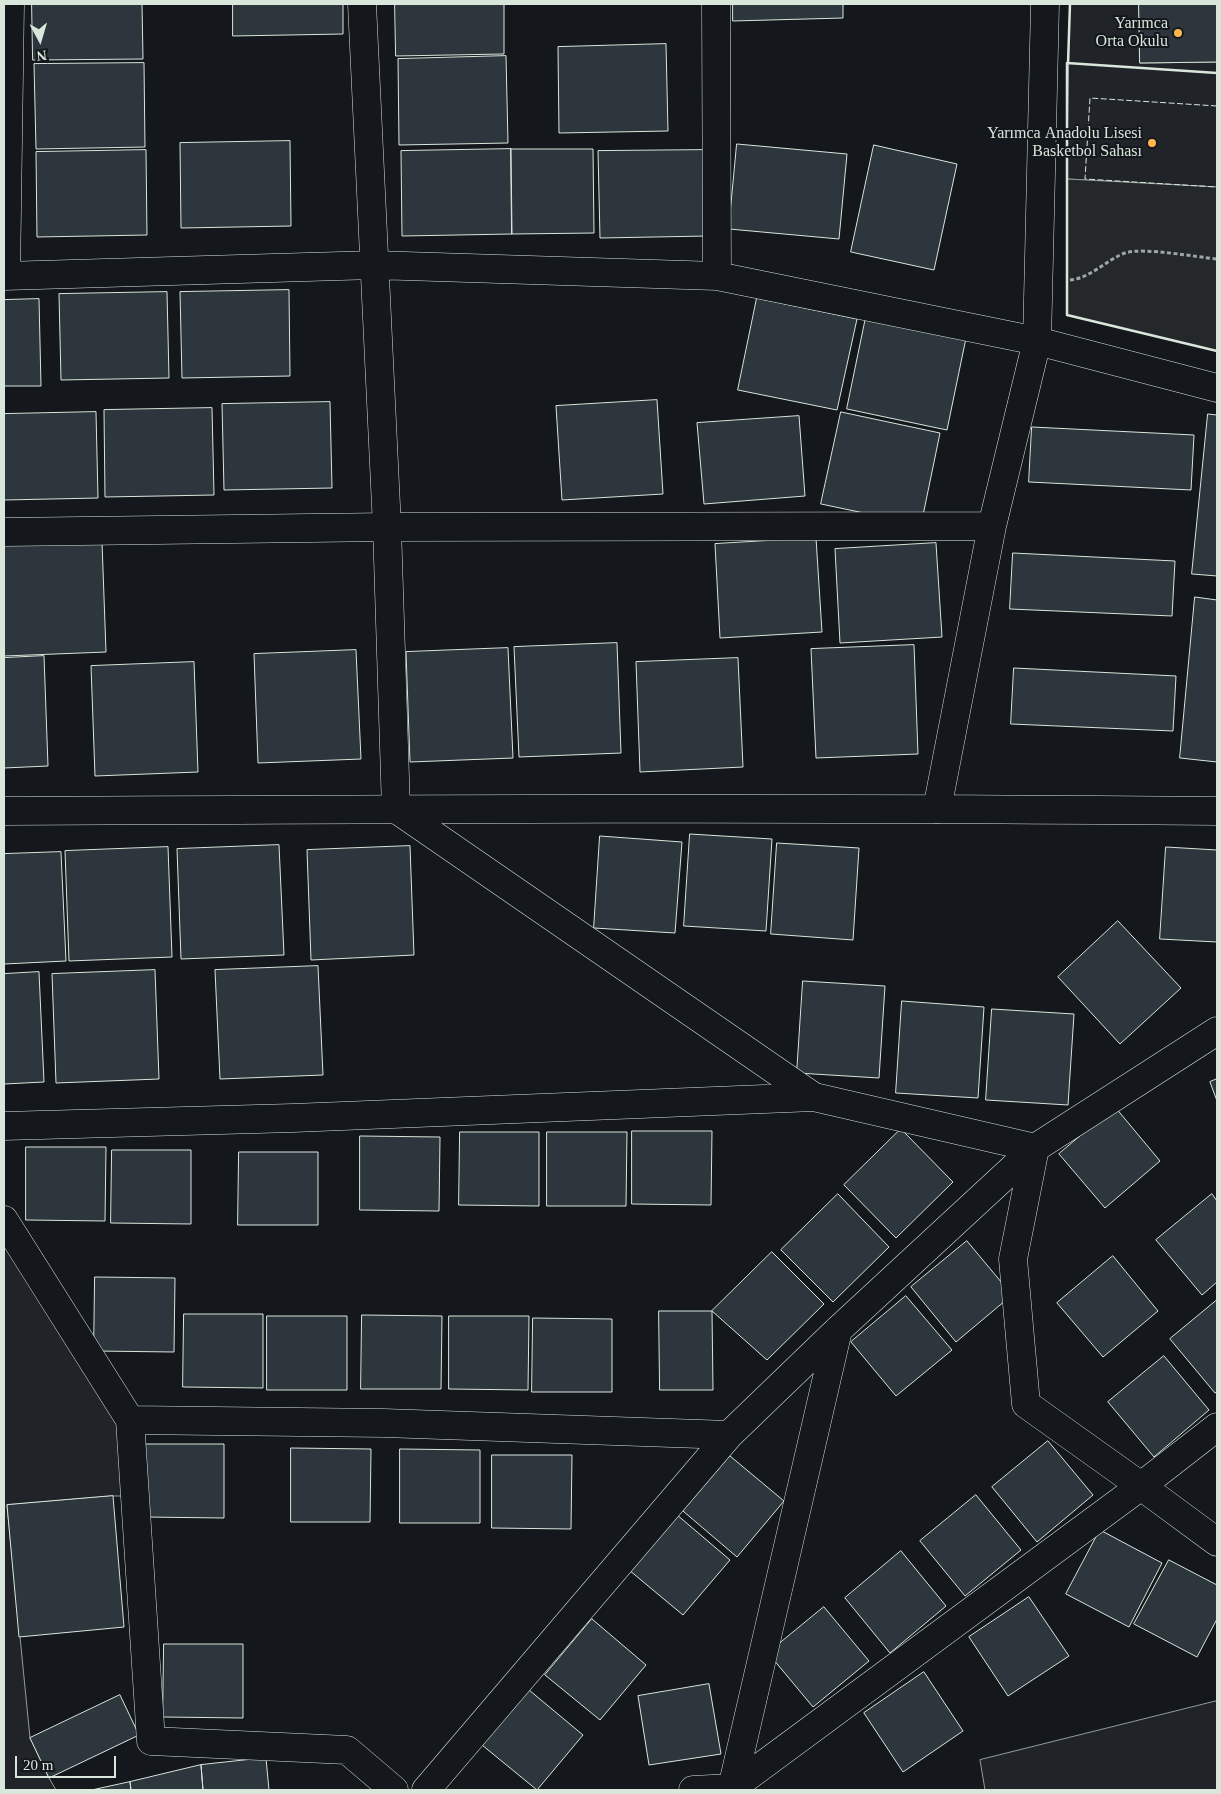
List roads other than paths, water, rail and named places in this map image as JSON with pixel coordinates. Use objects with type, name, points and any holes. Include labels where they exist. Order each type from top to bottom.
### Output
[{"type":"street","points":[[10,4],[5,276],[374,265],[717,276],[1037,341],[1217,388]]},
{"type":"street","points":[[362,4],[387,527],[396,809]]},
{"type":"street","points":[[716,4],[717,276]]},
{"type":"street","points":[[937,809],[992,526],[1037,341],[1045,4]]},
{"type":"street","points":[[4,532],[387,527],[992,526]]},
{"type":"street","points":[[396,809],[814,1097]]},
{"type":"street","points":[[4,811],[937,809],[1217,812]]},
{"type":"street","points":[[426,1790],[730,1435],[838,1330],[1035,1148],[1217,1031]]},
{"type":"street","points":[[4,1126],[292,1118],[814,1097],[1035,1148]]},
{"type":"street","points":[[1035,1148],[1013,1259],[1026,1404],[1217,1542]]},
{"type":"street","points":[[4,1220],[130,1420],[151,1741],[347,1750],[394,1790]]},
{"type":"street","points":[[732,1788],[838,1330]]},
{"type":"street","points":[[130,1420],[384,1423],[730,1435]]},
{"type":"street","points":[[693,1790],[732,1788],[1141,1486],[1217,1427]]},
{"type":"place","name":"Yarımca Orta Okulu","points":[[1178,33]]},
{"type":"place","name":"Yarımca Anadolu Lisesi Basketbol Sahası","points":[[1152,143]]}]
